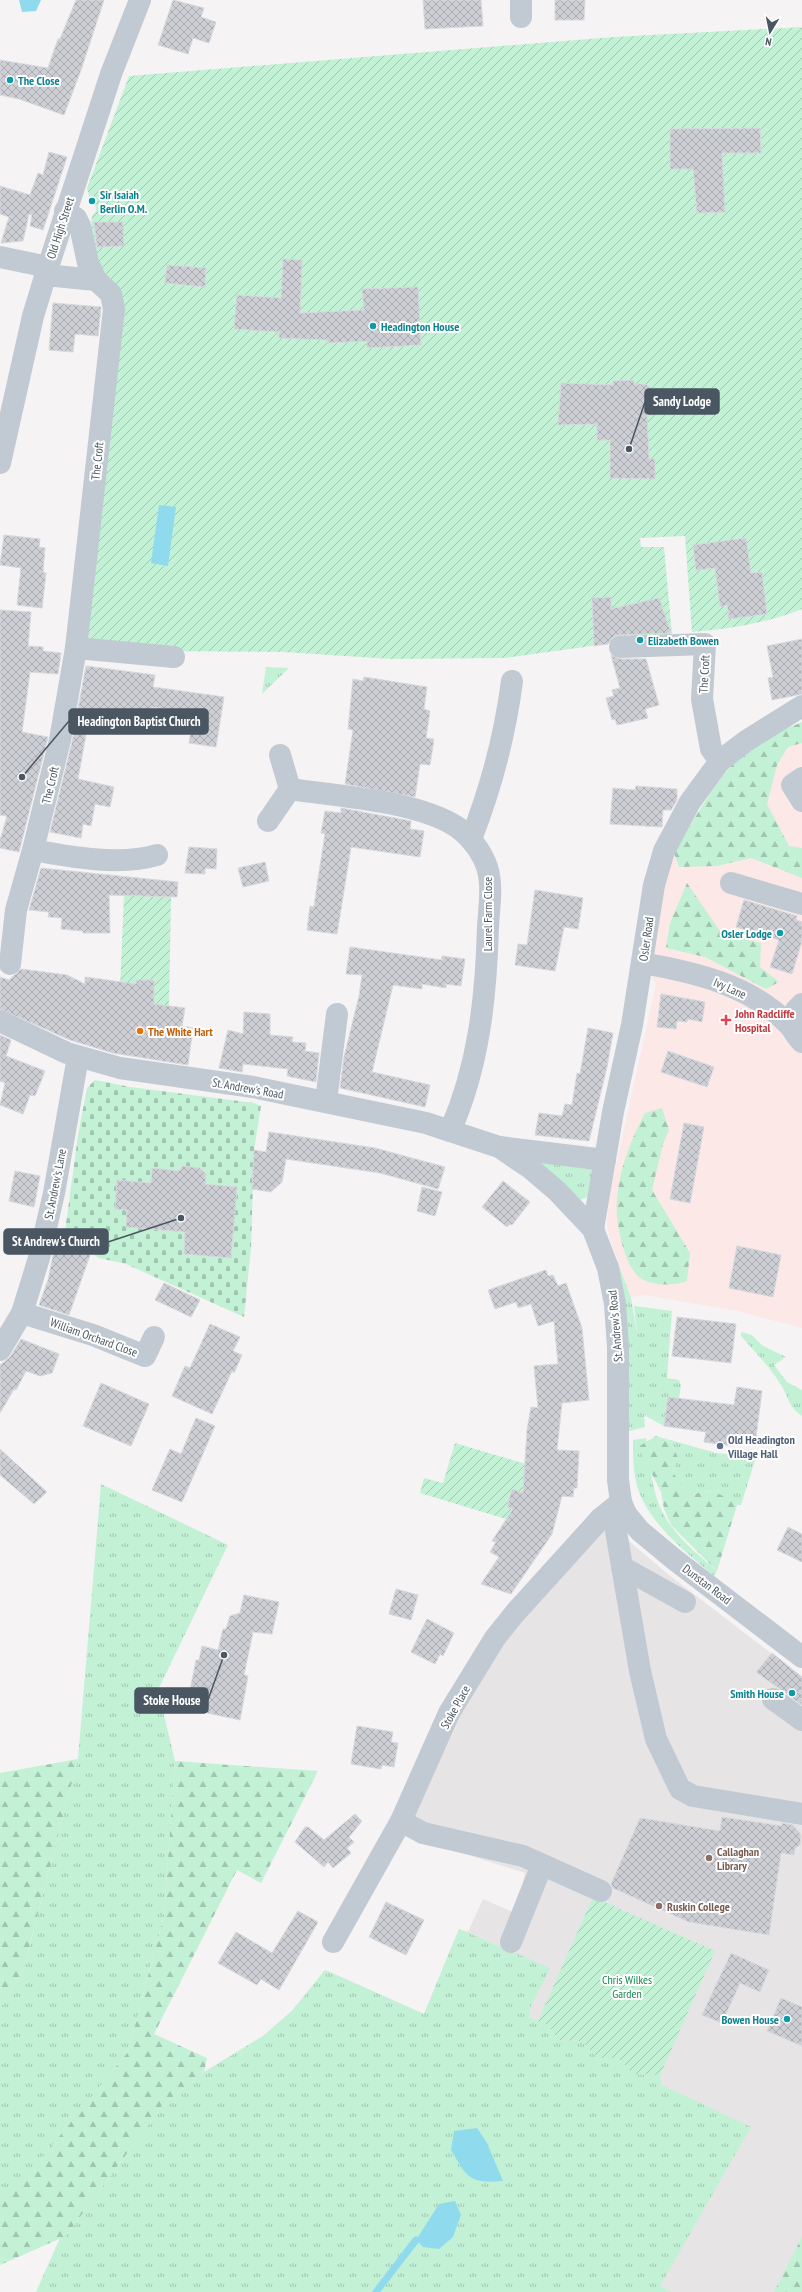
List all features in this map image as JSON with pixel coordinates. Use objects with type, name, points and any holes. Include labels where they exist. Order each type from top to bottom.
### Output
[{"type":"street","name":"Old High Street","points":[[0,463],[33,316],[65,210],[111,74],[140,0]]},
{"type":"street","name":"The Croft","points":[[10,964],[16,910],[33,850],[60,740],[76,648],[114,309],[111,294],[96,280],[88,263],[80,226],[76,218],[65,210]]},
{"type":"street","points":[[0,257],[47,271],[96,280]]},
{"type":"street","name":"The Croft","points":[[620,647],[705,644],[702,699],[711,749],[720,761]]},
{"type":"street","points":[[76,648],[174,657]]},
{"type":"street","points":[[471,839],[496,761],[507,718],[512,681]]},
{"type":"street","name":"Osler Road","points":[[593,1229],[642,963],[654,885],[664,851],[690,802],[720,761],[746,741],[802,706]]},
{"type":"street","points":[[268,821],[290,789],[280,756]]},
{"type":"street","points":[[802,778],[792,785],[802,801]]},
{"type":"street","name":"Laurel Farm Close","points":[[290,789],[415,809],[440,818],[457,827],[471,839],[487,867],[489,880],[487,960],[484,1001],[474,1061],[467,1091],[450,1131]]},
{"type":"street","points":[[33,850],[70,857],[132,860],[140,860],[157,855]]},
{"type":"street","points":[[732,883],[802,904]]},
{"type":"street","name":"Ivy Lane","points":[[642,963],[698,975],[735,988],[765,1006],[796,1034]]},
{"type":"street","points":[[796,1034],[796,1010],[802,1004]]},
{"type":"street","points":[[326,1101],[337,1014]]},
{"type":"street","name":"St. Andrew's Road","points":[[0,1021],[78,1057],[120,1068],[253,1087],[398,1116],[499,1147],[605,1160]]},
{"type":"street","name":"St. Andrew's Lane","points":[[0,1350],[22,1313],[46,1228],[78,1057]]},
{"type":"street","name":"St. Andrew's Road","points":[[499,1147],[530,1168],[557,1191],[593,1229],[608,1268],[615,1304],[619,1392],[618,1480],[623,1508]]},
{"type":"street","name":"William Orchard Close","points":[[22,1313],[93,1335],[145,1356],[154,1337]]},
{"type":"street","points":[[623,1508],[616,1531],[640,1671],[656,1739],[680,1789],[693,1796],[802,1814]]},
{"type":"street","name":"Dunstan Road","points":[[623,1508],[640,1531],[675,1560],[802,1657]]},
{"type":"street","name":"Stoke Place","points":[[333,1942],[401,1821],[449,1713],[495,1638],[515,1613],[601,1518],[623,1508]]},
{"type":"street","points":[[622,1567],[685,1602]]},
{"type":"street","points":[[773,1698],[802,1720]]},
{"type":"street","points":[[401,1821],[423,1833],[523,1856],[601,1891]]},
{"type":"street","points":[[511,1942],[542,1865]]},
{"type":"shaded area","name":"John Radcliffe Hospital","points":[[802,722],[802,1328],[738,1311],[645,1295],[631,1297],[610,1239],[607,1223],[609,1197],[656,985],[650,969],[662,889],[674,853],[697,814],[722,777]]},
{"type":"shaded area","name":"Ruskin College","points":[[602,1527],[623,1536],[669,1575],[802,1677],[802,2292],[672,2292],[204,2072],[263,2036],[292,2011],[325,1970],[424,2014],[459,1929],[468,1932],[483,1899],[512,1912],[520,1895],[525,1873],[402,1834],[455,1719],[503,1643]]},
{"type":"green space","points":[[802,27],[802,609],[748,625],[692,632],[685,536],[640,538],[641,547],[664,547],[672,635],[504,658],[392,659],[283,652],[158,651],[87,639],[121,321],[89,241],[92,216],[96,211],[95,202],[90,200],[87,188],[129,76],[614,37]],"holes":[[[609,434],[649,459],[655,459],[655,479],[611,478]]]},
{"type":"green space","points":[[266,667],[289,668],[262,694]]},
{"type":"green space","points":[[802,722],[802,743],[788,747],[777,765],[767,804],[789,846],[802,848],[802,878],[751,858],[717,866],[679,867],[674,853],[712,792],[734,763],[746,750],[759,740]]},
{"type":"green space","points":[[687,883],[722,934],[761,943],[760,967],[779,982],[766,989],[705,957],[666,948],[670,923]]},
{"type":"green space","points":[[124,895],[171,897],[169,1006],[155,1004],[153,1016],[119,1012]]},
{"type":"green space","points":[[95,1080],[130,1087],[254,1103],[261,1106],[254,1150],[251,1248],[244,1317],[126,1264],[99,1258],[81,1246],[64,1239],[78,1135],[87,1088]]},
{"type":"green space","points":[[662,1108],[669,1130],[663,1144],[652,1190],[690,1253],[687,1281],[675,1284],[648,1282],[637,1275],[632,1268],[624,1250],[617,1218],[617,1200],[620,1177],[626,1155],[635,1133],[645,1113]]},
{"type":"green space","points":[[533,1157],[597,1166],[592,1195],[580,1200]]},
{"type":"green space","points":[[617,1260],[631,1298],[637,1333],[634,1306],[672,1311],[667,1378],[679,1380],[681,1385],[679,1398],[668,1397],[664,1426],[644,1415],[645,1427],[629,1431],[628,1368]]},
{"type":"green space","points":[[741,1332],[752,1335],[763,1346],[786,1357],[774,1365],[787,1382],[802,1390],[802,1416],[791,1405],[777,1378],[741,1336]]},
{"type":"green space","points":[[656,1436],[716,1453],[756,1457],[741,1505],[729,1502],[715,1493],[701,1492],[692,1495],[680,1485],[673,1471],[678,1457],[670,1442]]},
{"type":"green space","points":[[656,1436],[670,1442],[678,1457],[673,1471],[680,1485],[692,1495],[705,1492],[716,1493],[737,1505],[717,1571],[671,1525],[664,1509],[661,1492],[638,1447]]},
{"type":"green space","points":[[646,1438],[653,1482],[660,1507],[671,1526],[678,1534],[693,1550],[717,1571],[714,1576],[670,1537],[660,1526],[644,1503],[635,1477],[633,1440]]},
{"type":"green space","points":[[455,1443],[536,1467],[543,1499],[512,1490],[507,1507],[522,1512],[519,1523],[420,1493],[424,1478],[443,1483]]},
{"type":"green space","points":[[101,1484],[228,1545],[158,1690],[175,1761],[164,1916],[128,2052],[27,2177],[0,2198],[0,2009],[23,1971],[78,1759]]},
{"type":"green space","points":[[78,1759],[23,1971],[0,2009],[0,1773]]},
{"type":"green space","points":[[175,1761],[318,1771],[261,1883],[237,1870],[154,2034],[207,2058],[204,2072],[162,2106],[66,2236],[0,2265],[0,2198],[27,2176],[128,2052],[164,1916]]},
{"type":"green space","name":"Chris Wilkes Garden","points":[[593,1897],[715,1951],[660,2075],[633,2074],[618,2058],[597,2058],[581,2041],[558,2040],[548,2025],[538,2021]]},
{"type":"green space","points":[[459,1929],[550,1968],[530,2008],[529,2017],[548,2025],[558,2040],[581,2041],[597,2058],[618,2058],[633,2074],[660,2075],[662,2085],[751,2127],[660,2286],[672,2292],[36,2292],[60,2238],[66,2236],[162,2106],[204,2072],[263,2036],[292,2011],[325,1970],[424,2014]]},
{"type":"green space","points":[[802,2237],[802,2292],[774,2292]]},
{"type":"water","points":[[19,0],[41,0],[36,11],[22,12]]},
{"type":"water","points":[[159,505],[176,507],[168,566],[151,563]]},
{"type":"water","points":[[477,2128],[487,2143],[503,2181],[483,2181],[470,2177],[461,2167],[451,2150],[454,2131]]},
{"type":"water","points":[[455,2201],[461,2215],[453,2237],[439,2249],[423,2247],[416,2240],[439,2204]]},
{"type":"building","points":[[76,0],[104,0],[81,70],[64,115],[19,99],[0,95],[0,60],[48,68],[58,39],[60,39]]},
{"type":"building","points":[[173,0],[204,8],[201,17],[216,22],[209,43],[193,38],[188,54],[158,45]]},
{"type":"building","points":[[423,0],[481,0],[483,26],[425,29]]},
{"type":"building","points":[[555,0],[585,0],[584,20],[555,20]]},
{"type":"building","points":[[760,128],[761,153],[722,153],[725,212],[697,213],[693,169],[670,169],[670,129]]},
{"type":"building","points":[[49,152],[67,157],[43,230],[30,226],[32,215],[29,214],[23,241],[1,243],[9,217],[0,214],[0,186],[30,195],[38,173],[43,175]]},
{"type":"building","points":[[94,222],[123,222],[124,246],[97,247]]},
{"type":"building","points":[[283,259],[302,260],[300,313],[364,310],[362,289],[418,287],[421,345],[367,348],[367,341],[327,343],[327,340],[279,338],[279,332],[234,329],[237,295],[281,298]]},
{"type":"building","points":[[167,265],[206,268],[205,287],[165,283]]},
{"type":"building","points":[[53,303],[101,307],[98,336],[75,334],[73,352],[49,350]]},
{"type":"building","points":[[634,380],[634,384],[646,384],[653,390],[654,415],[647,415],[649,459],[655,459],[655,479],[610,478],[610,440],[597,440],[597,424],[558,425],[561,383],[613,385],[613,381]]},
{"type":"building","points":[[4,535],[40,539],[39,547],[45,548],[43,572],[46,573],[42,608],[17,605],[21,568],[0,565]]},
{"type":"building","points":[[746,538],[751,573],[762,572],[767,614],[729,619],[727,605],[720,607],[715,568],[696,570],[693,545]]},
{"type":"building","points":[[611,597],[611,609],[659,598],[671,633],[619,635],[613,637],[608,644],[594,646],[592,598]]},
{"type":"building","points":[[0,610],[31,612],[28,646],[43,647],[43,651],[61,653],[58,674],[30,672],[22,732],[48,737],[19,852],[0,848],[0,840],[7,816],[0,815]]},
{"type":"building","points":[[802,639],[802,694],[772,700],[768,678],[773,677],[767,646]]},
{"type":"building","points":[[611,655],[620,659],[646,659],[659,705],[645,709],[648,718],[617,725],[615,719],[612,720],[606,698],[614,696],[612,690],[620,688]]},
{"type":"building","points":[[86,666],[155,675],[153,687],[224,697],[216,747],[189,743],[194,712],[151,707],[148,732],[88,723],[78,779],[114,787],[110,807],[95,804],[91,826],[83,824],[81,838],[50,832],[72,742]]},
{"type":"building","points":[[364,677],[427,687],[424,709],[430,711],[426,738],[434,739],[430,765],[420,764],[415,797],[345,784],[353,730],[348,729],[353,679],[363,681]]},
{"type":"building","points":[[636,786],[677,789],[677,800],[671,810],[663,810],[662,827],[610,824],[613,788],[635,790]]},
{"type":"building","points":[[341,808],[411,821],[410,829],[424,831],[420,857],[351,847],[337,934],[307,930],[310,906],[314,907],[325,834],[321,833],[325,811],[341,813]]},
{"type":"building","points":[[189,847],[217,849],[216,869],[205,868],[205,874],[185,873]]},
{"type":"building","points":[[265,862],[269,881],[243,887],[238,868]]},
{"type":"building","points":[[41,868],[178,882],[177,897],[109,895],[110,933],[83,933],[83,931],[61,929],[62,918],[48,917],[49,912],[29,910]]},
{"type":"building","points":[[535,890],[583,898],[578,929],[564,927],[555,971],[515,965],[518,944],[527,945]]},
{"type":"building","name":"Osler Lodge","points":[[744,900],[797,916],[796,920],[802,922],[802,941],[792,974],[770,967],[779,940],[736,927]]},
{"type":"building","points":[[350,947],[442,960],[442,956],[465,959],[461,986],[446,984],[446,988],[422,984],[422,989],[393,985],[372,1072],[430,1085],[425,1107],[340,1088],[344,1057],[359,996],[362,975],[346,974]]},
{"type":"building","points":[[21,969],[67,975],[85,984],[85,977],[136,984],[136,980],[154,980],[154,1004],[185,1008],[182,1026],[193,1028],[188,1065],[113,1053],[70,1040],[0,1009],[0,977],[9,980]]},
{"type":"building","points":[[661,994],[705,1002],[702,1022],[688,1019],[687,1022],[677,1021],[676,1029],[657,1027]]},
{"type":"building","points":[[244,1012],[270,1014],[270,1035],[293,1037],[292,1042],[306,1043],[305,1051],[319,1053],[316,1082],[287,1076],[288,1069],[243,1064],[242,1072],[219,1068],[228,1030],[243,1034]]},
{"type":"building","points":[[588,1028],[613,1033],[607,1067],[589,1141],[535,1135],[539,1113],[562,1116],[565,1104],[572,1105],[577,1073],[580,1074]]},
{"type":"building","points":[[0,1035],[11,1040],[6,1056],[45,1071],[35,1096],[30,1095],[23,1114],[0,1105],[5,1083],[0,1081]]},
{"type":"building","points":[[668,1051],[714,1067],[707,1087],[661,1072]]},
{"type":"building","points":[[684,1123],[704,1127],[690,1203],[670,1199]]},
{"type":"building","points":[[269,1132],[375,1148],[445,1167],[438,1189],[380,1173],[286,1159],[282,1182],[271,1192],[252,1189],[254,1150],[266,1152]]},
{"type":"building","points":[[182,1166],[200,1168],[206,1174],[205,1184],[237,1187],[231,1258],[184,1254],[185,1232],[126,1227],[127,1210],[115,1209],[117,1180],[151,1183],[152,1168],[180,1171]]},
{"type":"building","points":[[15,1171],[40,1176],[34,1207],[9,1201]]},
{"type":"building","points":[[503,1181],[530,1202],[512,1225],[510,1224],[507,1227],[482,1207]]},
{"type":"building","points":[[422,1187],[442,1192],[435,1216],[417,1211]]},
{"type":"building","points":[[55,1245],[90,1255],[69,1315],[39,1305],[48,1280]]},
{"type":"building","points":[[737,1246],[781,1255],[773,1297],[729,1288]]},
{"type":"building","points":[[546,1270],[548,1276],[553,1275],[558,1286],[566,1283],[582,1328],[589,1400],[562,1403],[557,1450],[579,1451],[577,1488],[574,1488],[573,1497],[562,1496],[552,1534],[511,1594],[481,1584],[499,1557],[490,1552],[496,1542],[492,1541],[513,1509],[507,1507],[512,1489],[523,1493],[527,1430],[531,1407],[538,1408],[534,1366],[558,1364],[554,1321],[538,1326],[531,1304],[518,1308],[516,1302],[495,1309],[488,1290]]},
{"type":"building","points":[[164,1283],[200,1300],[191,1317],[155,1300]]},
{"type":"building","points":[[677,1317],[736,1324],[731,1363],[672,1356]]},
{"type":"building","points":[[210,1324],[240,1337],[233,1351],[242,1355],[234,1373],[232,1371],[212,1414],[172,1396],[185,1366],[190,1368]]},
{"type":"building","points":[[21,1339],[59,1354],[52,1373],[40,1376],[26,1371],[16,1390],[14,1389],[0,1413],[0,1365],[10,1357]]},
{"type":"building","points":[[101,1383],[149,1404],[131,1446],[83,1426]]},
{"type":"building","points":[[737,1387],[762,1391],[756,1437],[735,1434],[733,1446],[704,1442],[706,1432],[664,1426],[668,1397],[734,1405]]},
{"type":"building","points":[[196,1418],[215,1426],[182,1502],[152,1490],[170,1449],[181,1454]]},
{"type":"building","points":[[0,1449],[47,1492],[34,1504],[0,1475]]},
{"type":"building","points":[[788,1527],[802,1534],[802,1562],[777,1550]]},
{"type":"building","points":[[396,1589],[418,1595],[411,1620],[389,1614]]},
{"type":"building","points":[[244,1595],[279,1602],[272,1634],[253,1632],[244,1675],[248,1676],[240,1720],[207,1713],[209,1706],[192,1702],[193,1696],[189,1695],[196,1660],[199,1660],[202,1646],[218,1650],[223,1629],[226,1629],[230,1616],[240,1613]]},
{"type":"building","points":[[427,1619],[454,1633],[443,1656],[440,1654],[435,1664],[411,1652]]},
{"type":"building","name":"Smith House","points":[[772,1653],[802,1677],[802,1705],[756,1672]]},
{"type":"building","points":[[357,1726],[393,1732],[391,1742],[398,1743],[394,1767],[382,1765],[381,1769],[351,1764]]},
{"type":"building","points":[[355,1814],[362,1821],[349,1837],[354,1842],[347,1848],[351,1853],[333,1868],[328,1862],[324,1867],[295,1842],[305,1827],[308,1827],[324,1840]]},
{"type":"building","points":[[722,1817],[782,1826],[782,1823],[793,1825],[801,1835],[800,1845],[795,1848],[794,1855],[781,1853],[769,1935],[689,1922],[613,1888],[611,1884],[640,1818],[720,1831]]},
{"type":"building","points":[[386,1902],[424,1920],[406,1955],[369,1937]]},
{"type":"building","points":[[298,1911],[318,1922],[279,1990],[261,1979],[257,1985],[218,1963],[236,1932],[272,1953]]},
{"type":"building","points":[[731,1953],[769,1970],[760,1992],[740,1983],[722,2023],[702,2015]]},
{"type":"building","name":"Bowen House","points":[[781,1998],[802,2007],[802,2046],[767,2031]]},
{"type":"waterway","points":[[376,2292],[416,2240]]},
{"type":"place","name":"The Close","points":[[10,80]]},
{"type":"place","name":"Sir Isaiah Berlin O.M.","points":[[92,201]]},
{"type":"place","name":"Headington House","points":[[373,326]]},
{"type":"place","name":"Sandy Lodge","points":[[629,449]]},
{"type":"place","name":"Elizabeth Bowen","points":[[640,640]]},
{"type":"place","name":"Headington Baptist Church","points":[[22,777]]},
{"type":"place","name":"Osler Lodge","points":[[780,933]]},
{"type":"place","name":"John Radcliffe Hospital","points":[[726,1020]]},
{"type":"place","name":"The White Hart","points":[[140,1031]]},
{"type":"place","name":"St Andrew's Church","points":[[181,1218]]},
{"type":"place","name":"Old Headington Village Hall","points":[[720,1446]]},
{"type":"place","name":"Stoke House","points":[[224,1655]]},
{"type":"place","name":"Smith House","points":[[792,1693]]},
{"type":"place","name":"Callaghan Library","points":[[709,1858]]},
{"type":"place","name":"Ruskin College","points":[[659,1906]]},
{"type":"place","name":"Bowen House","points":[[787,2019]]}]
